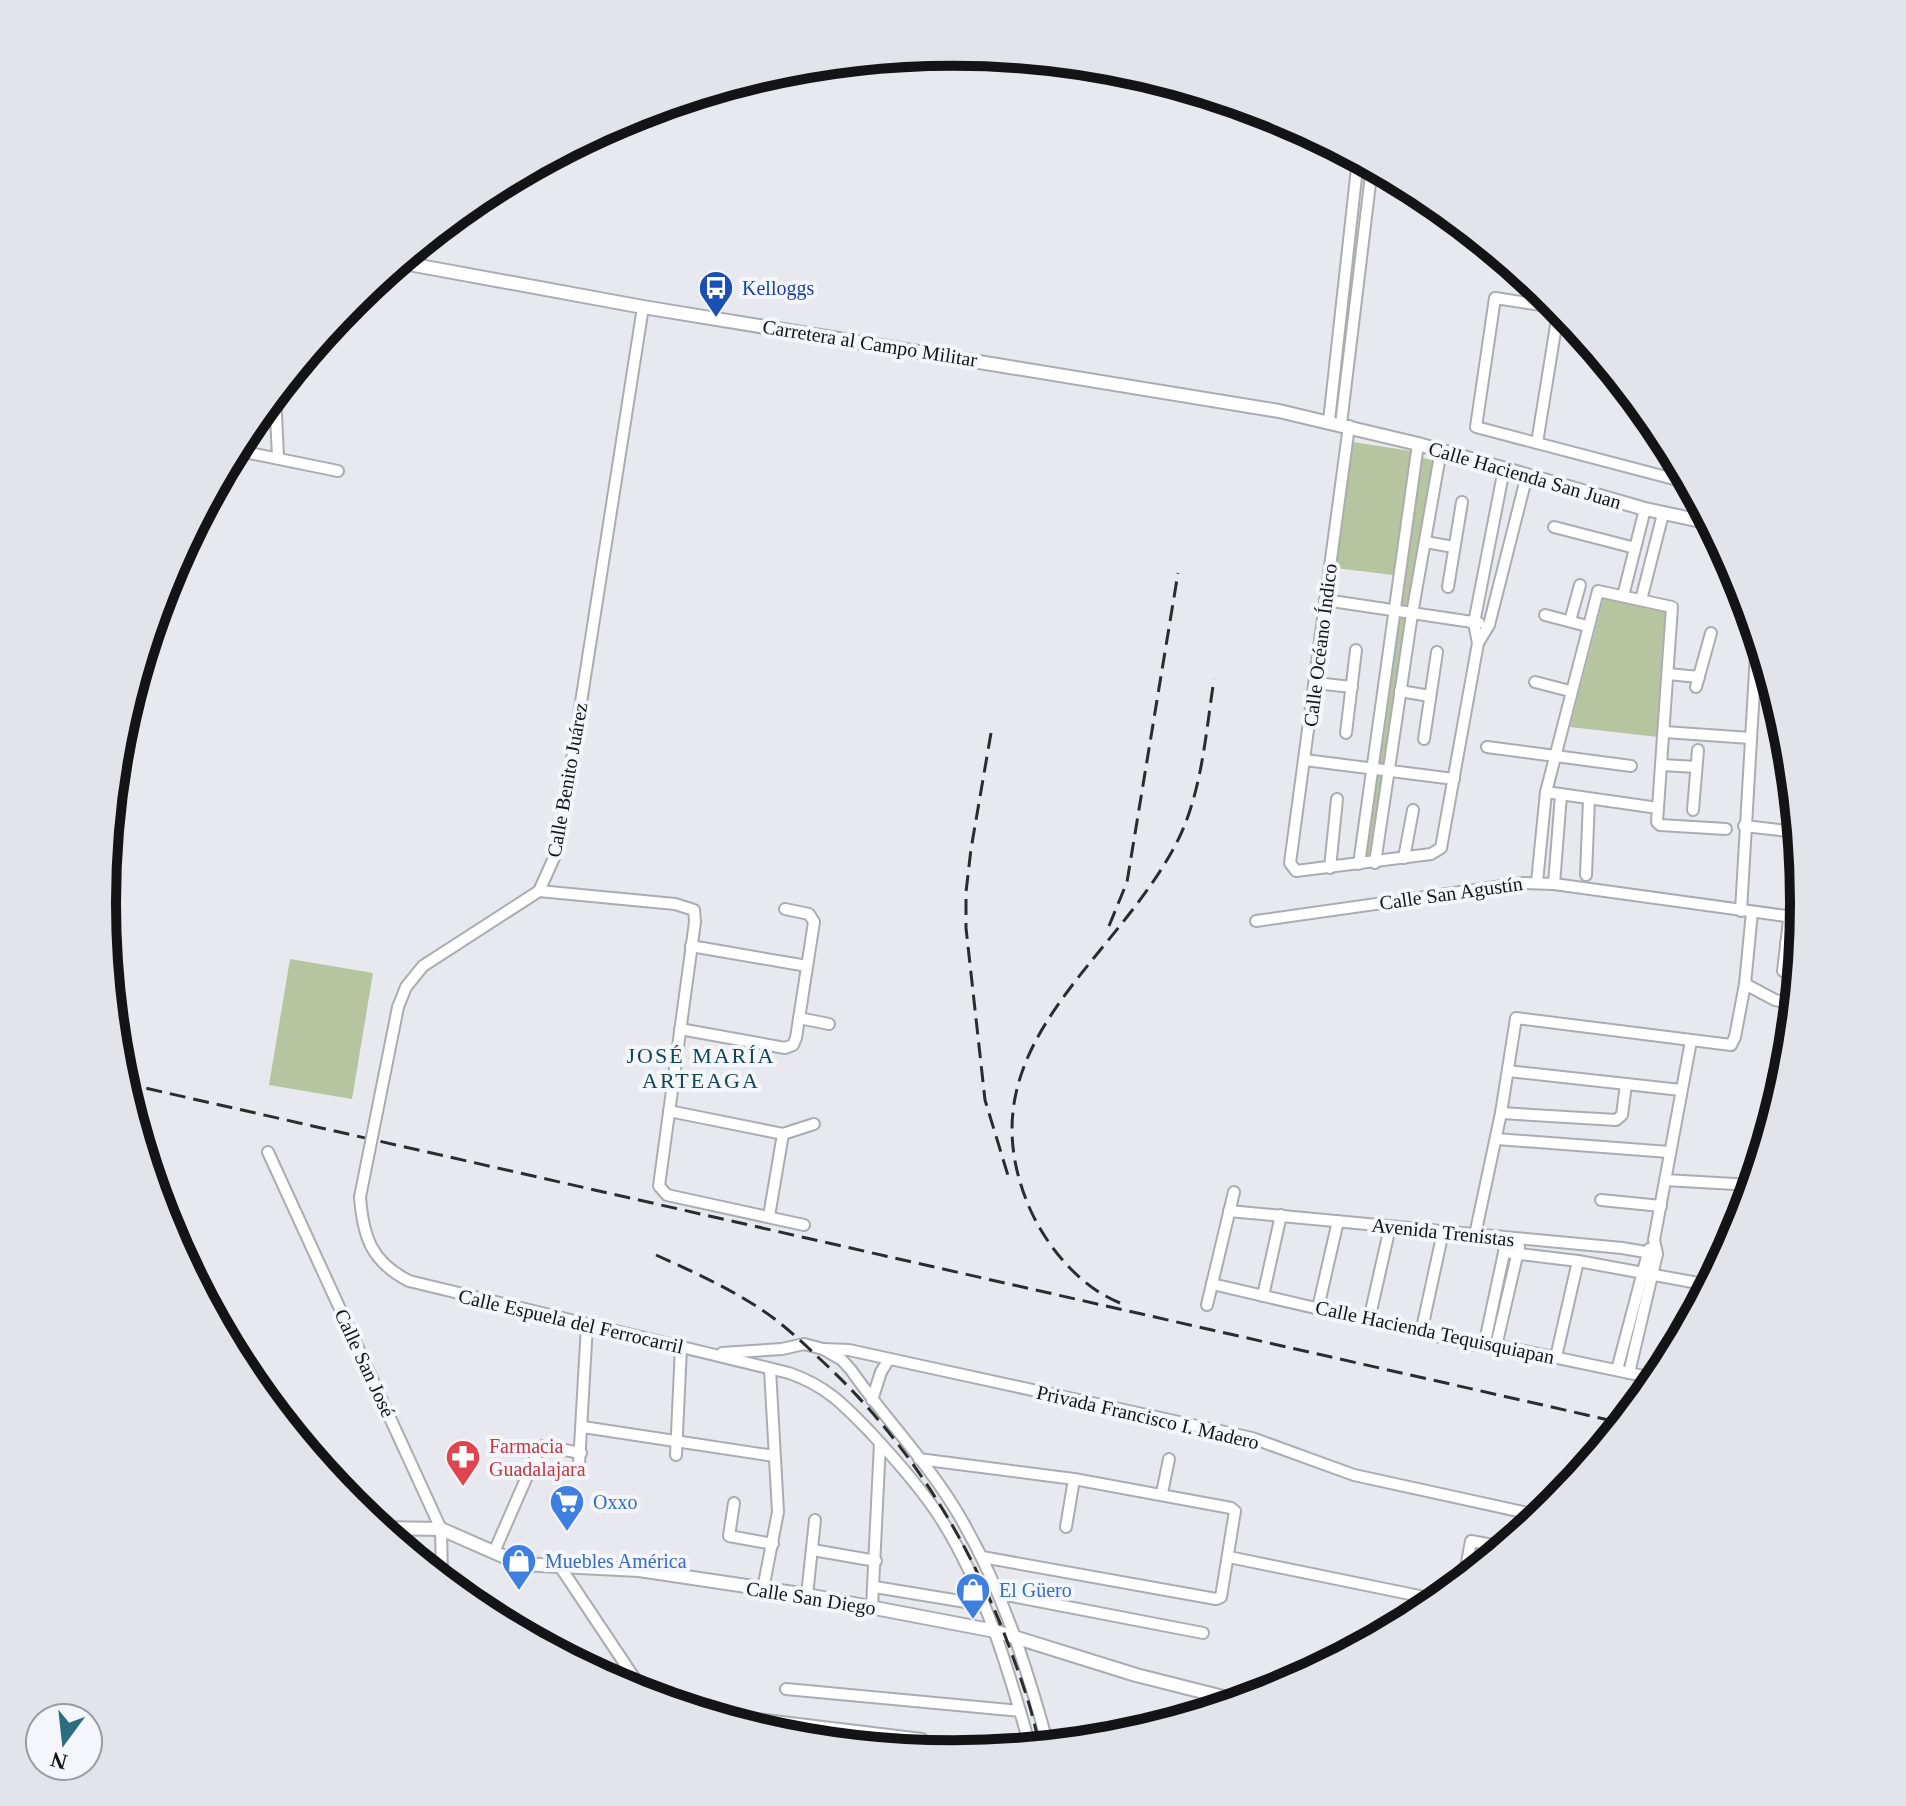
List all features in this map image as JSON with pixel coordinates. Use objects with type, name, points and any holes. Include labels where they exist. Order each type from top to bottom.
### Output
[{"type":"main road","name":"Carretera al Campo Militar","points":[[412,265],[643,307],[1137,386],[1339,424]]},
{"type":"main road","name":"Calle Hacienda San Juan","points":[[1339,424],[1663,514],[1697,521]]},
{"type":"main road","name":"Calle San Diego","points":[[397,1528],[441,1529],[521,1564],[639,1570],[807,1595],[995,1631],[1136,1675],[1221,1696]]},
{"type":"street","points":[[1339,424],[1357,170]]},
{"type":"street","points":[[1339,424],[1372,178]]},
{"type":"street","points":[[1537,304],[1495,298],[1476,427],[1674,479]]},
{"type":"street","name":"Calle Benito Juárez","points":[[539,891],[558,849],[643,307]]},
{"type":"street","points":[[1537,443],[1556,323]]},
{"type":"street","points":[[276,412],[278,457]]},
{"type":"street","name":"Calle Océano Índico","points":[[1330,868],[1299,871],[1290,863],[1325,600],[1339,424]]},
{"type":"street","points":[[1359,864],[1418,444]]},
{"type":"street","points":[[1375,863],[1412,614],[1441,450]]},
{"type":"street","points":[[248,452],[338,471]]},
{"type":"street","points":[[1337,799],[1330,868],[1431,854],[1441,848],[1478,643],[1474,623],[1504,469]]},
{"type":"street","points":[[1478,643],[1489,625],[1527,475]]},
{"type":"street","points":[[1448,587],[1462,502]]},
{"type":"street","points":[[1623,596],[1645,509]]},
{"type":"street","points":[[1641,600],[1663,514]]},
{"type":"street","points":[[1554,527],[1635,548]]},
{"type":"street","points":[[1425,542],[1454,547]]},
{"type":"street","points":[[1570,621],[1580,585]]},
{"type":"street","points":[[1537,882],[1546,792],[1598,591],[1672,607],[1657,822],[1660,825],[1726,829]]},
{"type":"street","points":[[1325,600],[1489,625]]},
{"type":"street","points":[[1545,615],[1587,626]]},
{"type":"street","points":[[1668,674],[1697,682],[1711,633]]},
{"type":"street","points":[[1346,733],[1356,650]]},
{"type":"street","points":[[1424,739],[1437,652]]},
{"type":"street","points":[[1475,1235],[1501,1113],[1516,1018],[1727,1046],[1734,1042],[1745,984],[1744,826],[1755,666]]},
{"type":"street","points":[[1535,682],[1570,691]]},
{"type":"street","points":[[1315,683],[1352,687]]},
{"type":"street","points":[[1754,688],[1762,689]]},
{"type":"street","points":[[1400,691],[1430,696]]},
{"type":"street","points":[[1665,732],[1750,738]]},
{"type":"street","points":[[1487,747],[1631,766]]},
{"type":"street","points":[[1693,810],[1698,750]]},
{"type":"street","points":[[1305,760],[1454,779]]},
{"type":"street","points":[[1662,765],[1696,767]]},
{"type":"street","points":[[1546,792],[1658,808]]},
{"type":"street","points":[[1554,884],[1561,795]]},
{"type":"street","points":[[1586,875],[1589,799]]},
{"type":"street","points":[[1404,858],[1413,810]]},
{"type":"street","points":[[1744,826],[1786,831]]},
{"type":"street","name":"Calle San Agustín","points":[[1256,921],[1537,882],[1788,917],[1786,943]]},
{"type":"street","points":[[539,891],[675,904],[694,910],[659,1186],[667,1195],[804,1225]]},
{"type":"street","name":"Calle Espuela del Ferrocarril","points":[[539,891],[423,966],[406,987],[398,1007],[360,1197],[365,1237],[390,1271],[431,1288],[770,1369],[803,1378],[830,1392],[880,1443],[941,1519],[995,1631],[1027,1736]]},
{"type":"street","points":[[680,1029],[785,1048],[793,1045],[814,922],[809,914],[785,909]]},
{"type":"street","points":[[1783,971],[1786,943]]},
{"type":"street","points":[[691,946],[807,966]]},
{"type":"street","points":[[1745,984],[1784,1002]]},
{"type":"street","points":[[799,1018],[829,1024]]},
{"type":"street","points":[[1617,1370],[1652,1253],[1691,1041]]},
{"type":"street","points":[[1508,1071],[1681,1090]]},
{"type":"street","points":[[1501,1113],[1616,1120],[1622,1115],[1626,1084]]},
{"type":"street","points":[[669,1111],[783,1134],[814,1124]]},
{"type":"street","points":[[769,1216],[783,1134]]},
{"type":"street","points":[[1496,1139],[1669,1152]]},
{"type":"street","name":"Calle San José","points":[[268,1152],[441,1529],[442,1566]]},
{"type":"street","points":[[1665,1180],[1741,1184]]},
{"type":"street","points":[[1207,1305],[1234,1192]]},
{"type":"street","points":[[1601,1200],[1661,1206]]},
{"type":"street","name":"Avenida Trenistas","points":[[1229,1211],[1652,1253]]},
{"type":"street","points":[[1263,1296],[1281,1215]]},
{"type":"street","points":[[1318,1308],[1338,1221]]},
{"type":"street","points":[[1369,1320],[1390,1227]]},
{"type":"street","points":[[1421,1333],[1443,1232]]},
{"type":"street","points":[[1484,1346],[1507,1239]]},
{"type":"street","points":[[1496,1346],[1521,1240]]},
{"type":"street","points":[[1504,1252],[1578,1261],[1699,1283]]},
{"type":"street","points":[[1556,1357],[1578,1261]]},
{"type":"street","points":[[1629,1373],[1647,1273]]},
{"type":"street","name":"Calle Hacienda Tequisquiapan","points":[[1212,1284],[1421,1333],[1643,1376]]},
{"type":"street","points":[[494,1552],[539,1449],[543,1446],[580,1458],[587,1325]]},
{"type":"street","name":"Calle Espuela del Ferrocarril","points":[[710,1354],[782,1349],[804,1344],[823,1349]]},
{"type":"street","points":[[676,1455],[681,1347]]},
{"type":"street","points":[[823,1349],[842,1360],[959,1515],[1001,1594],[1045,1735]]},
{"type":"street","name":"Privada Francisco I. Madero","points":[[823,1349],[849,1350],[1252,1438],[1354,1475],[1526,1513]]},
{"type":"street","points":[[872,1400],[881,1372],[889,1359]]},
{"type":"street","points":[[763,1589],[778,1512],[770,1369]]},
{"type":"street","points":[[583,1427],[774,1456]]},
{"type":"street","points":[[872,1607],[880,1443]]},
{"type":"street","points":[[919,1459],[1162,1493],[1235,1511],[1221,1597],[1216,1599],[982,1557]]},
{"type":"street","name":"Privada Francisco I. Madero","points":[[1162,1493],[1169,1459]]},
{"type":"street","points":[[1066,1527],[1074,1479]]},
{"type":"street","points":[[734,1503],[729,1536],[773,1544]]},
{"type":"street","points":[[807,1595],[815,1520]]},
{"type":"street","points":[[1467,1563],[1471,1541],[1490,1545]]},
{"type":"street","points":[[813,1550],[876,1561]]},
{"type":"street","points":[[1229,1557],[1422,1596]]},
{"type":"street","points":[[561,1568],[633,1676]]},
{"type":"street","points":[[875,1587],[984,1605]]},
{"type":"street","points":[[1001,1594],[1203,1633]]},
{"type":"street","points":[[786,1689],[1020,1711]]},
{"type":"street","points":[[780,1722],[921,1739]]},
{"type":"green space","points":[[1353,442],[1411,451],[1393,575],[1335,568]]},
{"type":"green space","points":[[1419,457],[1435,461],[1372,860],[1364,861]]},
{"type":"green space","points":[[1604,596],[1667,611],[1658,737],[1570,727]]},
{"type":"green space","points":[[290,959],[373,973],[352,1099],[269,1085]]},
{"type":"railway","points":[[1109,926],[1127,882],[1178,573]]},
{"type":"railway","points":[[1120,1303],[1078,1276],[1055,1251],[1037,1223],[1013,1151],[1015,1100],[1030,1053],[1055,1010],[1152,883],[1179,838],[1198,781],[1214,679]]},
{"type":"railway","points":[[991,733],[971,849],[966,928],[985,1100],[1010,1182]]},
{"type":"railway","points":[[137,1086],[1611,1420]]},
{"type":"railway","points":[[656,1255],[734,1293],[783,1326],[851,1390],[907,1456],[954,1528],[993,1606],[1022,1683],[1037,1735]]},
{"type":"place","name":"Kelloggs","points":[[716,319]]},
{"type":"place","name":"Farmacia Guadalajara","points":[[463,1488]]},
{"type":"place","name":"Oxxo","points":[[567,1533]]},
{"type":"place","name":"Muebles América","points":[[519,1592]]},
{"type":"place","name":"El Güero","points":[[973,1621]]},
{"type":"district","name":"JOSÉ MARÍA ARTEAGA","points":[[701,1068]]}]
